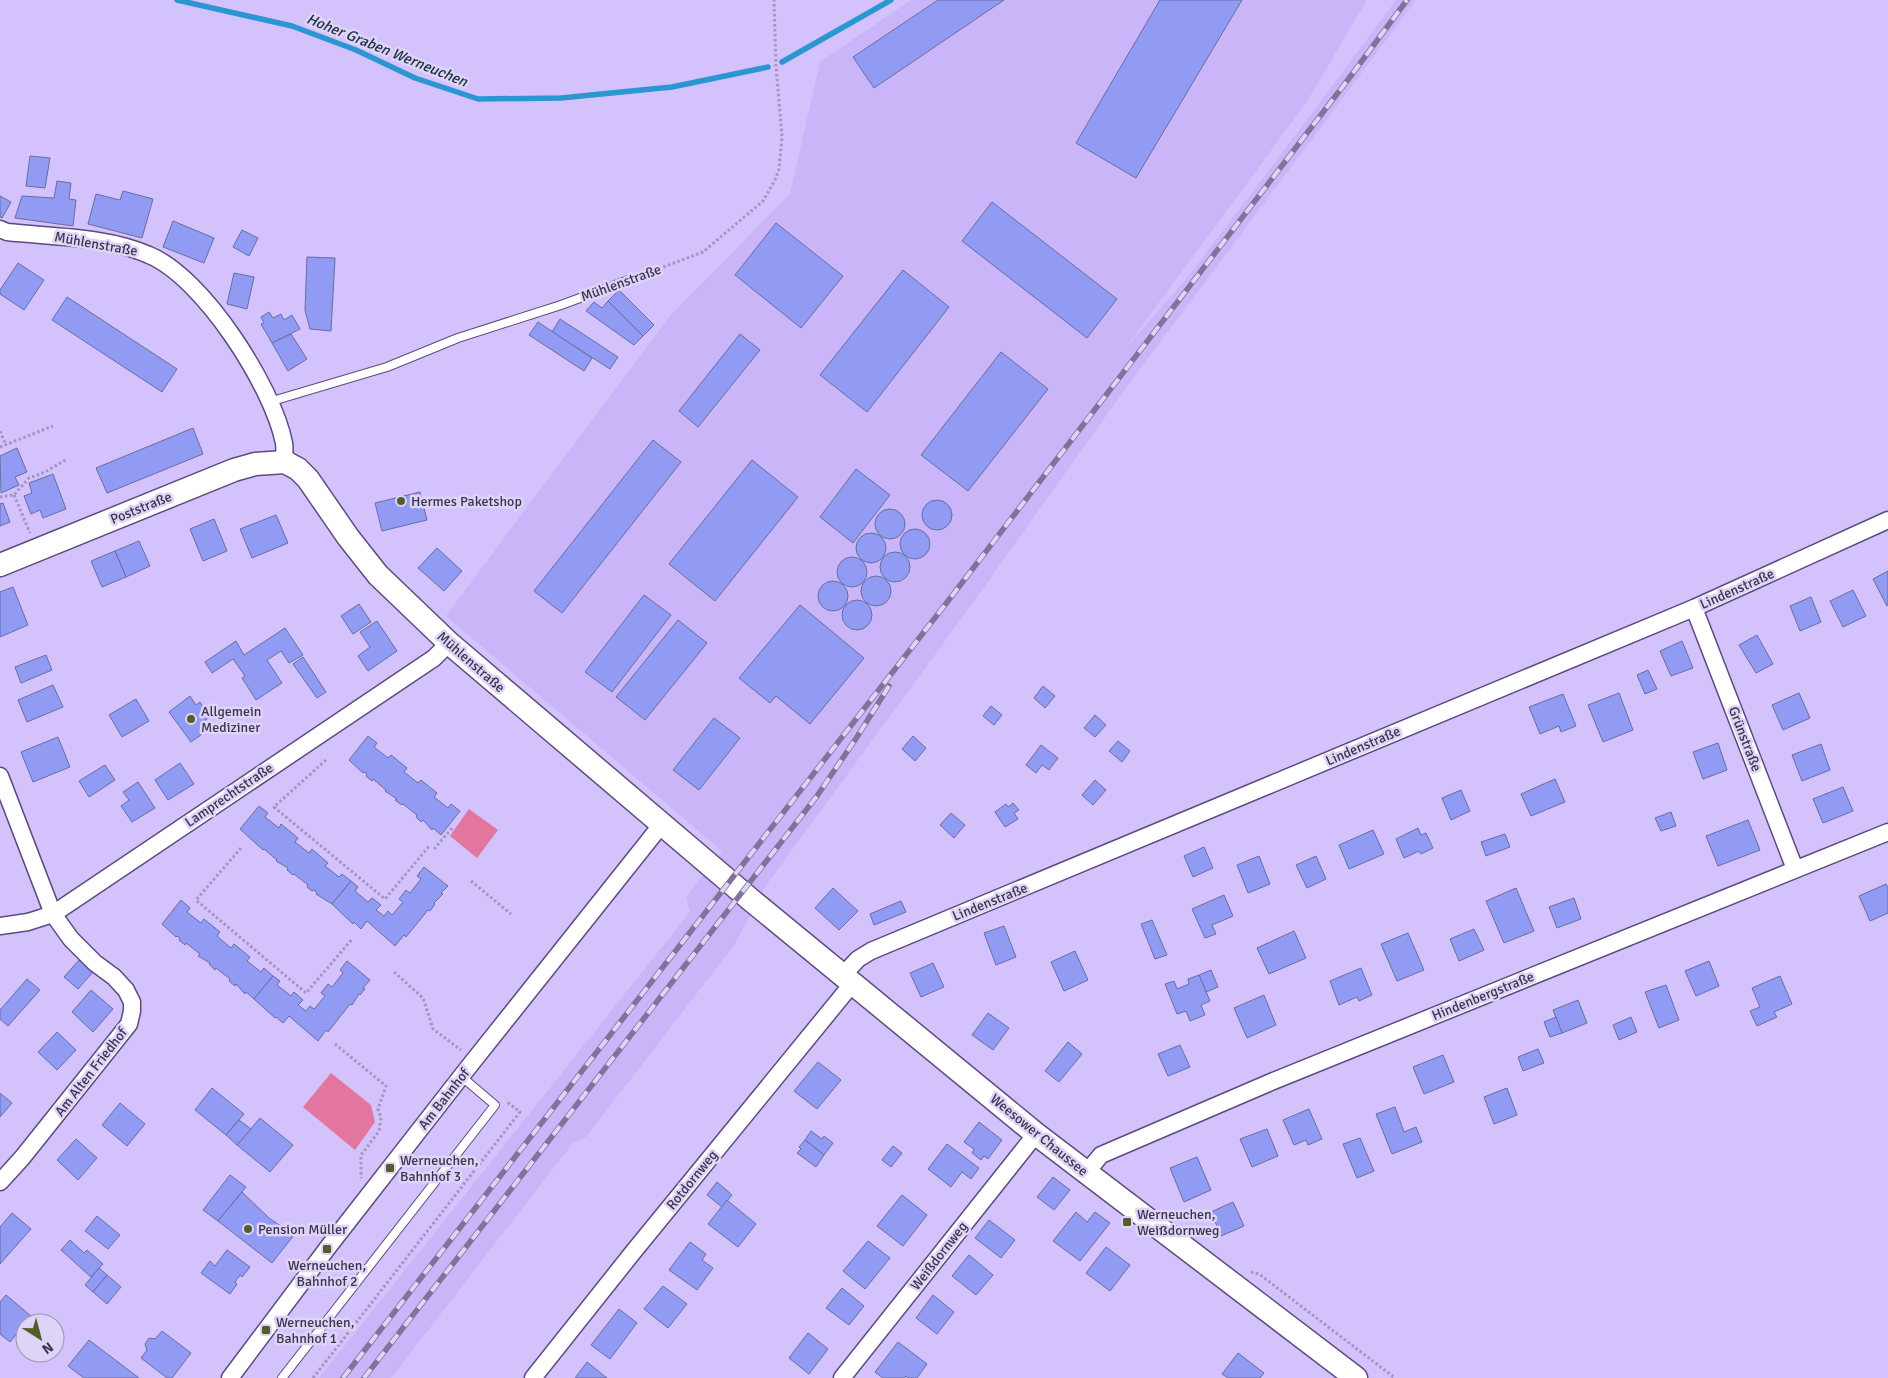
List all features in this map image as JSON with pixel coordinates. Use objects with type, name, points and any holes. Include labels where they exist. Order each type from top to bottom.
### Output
[{"type":"main road","name":"Poststraße","points":[[0,565],[234,470],[255,464],[284,462]]},
{"type":"main road","name":"Mühlenstraße","points":[[284,462],[298,469],[308,479],[348,537],[378,575],[449,644],[729,882]]},
{"type":"main road","name":"Weesower Chaussee","points":[[729,882],[1036,1134],[1356,1378]]},
{"type":"street","name":"Mühlenstraße","points":[[0,229],[7,232],[127,247],[157,259],[183,278],[203,299],[246,358],[270,402],[284,443],[284,462]]},
{"type":"street","name":"Lindenstraße","points":[[848,980],[858,959],[870,951],[1694,608],[1888,520]]},
{"type":"street","name":"Grünstraße","points":[[1694,608],[1796,870]]},
{"type":"street","name":"Lamprechtstraße","points":[[0,926],[28,922],[52,914],[434,658],[449,644]]},
{"type":"street","name":"Am Alten Friedhof","points":[[0,776],[52,914],[94,963],[114,977],[126,990],[132,1002],[129,1024],[39,1137],[0,1182]]},
{"type":"street","name":"Am Bahnhof","points":[[230,1378],[327,1249],[662,824]]},
{"type":"street","name":"Hindenbergstraße","points":[[1086,1173],[1101,1156],[1262,1086],[1888,832]]},
{"type":"street","name":"Rotdornweg","points":[[533,1378],[848,980]]},
{"type":"street","name":"Weißdornweg","points":[[842,1378],[1036,1134]]},
{"type":"lane","name":"Mühlenstraße","points":[[270,402],[387,367],[458,338],[561,305],[629,280]]},
{"type":"lane","points":[[282,1378],[495,1105],[462,1077]]},
{"type":"path","name":"Mühlenstraße","points":[[629,280],[703,252],[753,211],[769,193],[779,169],[782,137],[776,66],[774,0]]},
{"type":"path","points":[[0,447],[53,426]]},
{"type":"path","points":[[0,431],[6,445]]},
{"type":"path","points":[[0,497],[14,495],[29,478],[45,472],[67,459]]},
{"type":"path","points":[[14,495],[37,550]]},
{"type":"path","points":[[326,760],[274,807],[384,899],[430,845]]},
{"type":"path","points":[[434,849],[453,827]]},
{"type":"path","points":[[241,848],[196,900],[306,993],[353,938]]},
{"type":"path","points":[[471,881],[511,914]]},
{"type":"path","points":[[394,972],[423,998],[433,1029],[460,1050]]},
{"type":"path","points":[[336,1044],[386,1086],[378,1109],[381,1118],[379,1131],[361,1155],[361,1181]]},
{"type":"path","points":[[313,1378],[520,1112],[506,1100]]},
{"type":"shaded area","points":[[911,0],[1367,0],[1306,103],[1124,350],[1187,278],[1396,0],[1416,0],[1133,378],[972,604],[765,887],[735,944],[586,1137],[573,1143],[391,1378],[319,1378],[690,912],[686,897],[722,851],[446,616],[669,317],[790,194],[820,62]]},
{"type":"shaded area","points":[[469,809],[498,830],[477,858],[450,836]]},
{"type":"shaded area","points":[[331,1073],[371,1105],[375,1122],[355,1150],[303,1107]]},
{"type":"building","points":[[938,0],[1004,0],[874,88],[853,57]]},
{"type":"building","points":[[1160,0],[1242,0],[1136,178],[1076,143]]},
{"type":"building","points":[[30,156],[50,158],[45,188],[26,186]]},
{"type":"building","points":[[57,181],[71,183],[69,199],[76,200],[73,226],[15,218],[22,196],[54,198]]},
{"type":"building","points":[[123,191],[153,199],[142,238],[88,224],[96,194],[120,200]]},
{"type":"building","points":[[0,196],[11,202],[2,218],[0,217]]},
{"type":"building","points":[[992,202],[1117,299],[1087,338],[962,241]]},
{"type":"building","points":[[173,221],[214,238],[204,263],[163,247]]},
{"type":"building","points":[[776,223],[843,276],[801,328],[735,275]]},
{"type":"building","points":[[242,230],[258,238],[249,256],[233,247]]},
{"type":"building","points":[[307,257],[335,258],[331,331],[310,329],[305,310]]},
{"type":"building","points":[[18,263],[44,280],[24,310],[0,294],[0,290]]},
{"type":"building","points":[[903,270],[949,307],[867,412],[820,375]]},
{"type":"building","points":[[234,273],[254,277],[247,309],[227,304]]},
{"type":"building","points":[[619,290],[654,325],[643,336],[608,301]]},
{"type":"building","points":[[67,297],[177,369],[162,392],[52,320]]},
{"type":"building","points":[[608,301],[643,336],[634,345],[586,311],[594,302],[602,308]]},
{"type":"building","points":[[269,312],[273,318],[281,314],[284,320],[292,315],[300,329],[272,343],[261,324],[264,323],[261,317]]},
{"type":"building","points":[[560,319],[618,357],[610,369],[552,332]]},
{"type":"building","points":[[538,322],[592,358],[584,371],[529,335]]},
{"type":"building","points":[[291,334],[307,359],[288,371],[272,343]]},
{"type":"building","points":[[740,334],[760,350],[698,427],[679,411]]},
{"type":"building","points":[[1001,352],[1048,389],[968,491],[921,455]]},
{"type":"building","points":[[193,428],[203,454],[107,493],[96,468]]},
{"type":"building","points":[[653,440],[681,462],[562,613],[534,591]]},
{"type":"building","points":[[17,448],[27,472],[15,477],[19,485],[1,493],[0,456]]},
{"type":"building","points":[[752,460],[798,497],[715,601],[669,564]]},
{"type":"building","points":[[856,469],[890,495],[853,543],[820,517]]},
{"type":"building","points":[[53,474],[66,509],[43,518],[40,510],[31,514],[24,496],[32,493],[29,483]]},
{"type":"building","points":[[420,492],[427,520],[382,531],[375,503]]},
{"type":"building","points":[[937,500],[948,504],[952,515],[948,526],[937,530],[926,526],[922,515],[926,504]]},
{"type":"building","points":[[3,503],[10,522],[0,526],[0,504]]},
{"type":"building","points":[[890,509],[901,513],[905,524],[901,535],[890,539],[879,535],[875,524],[879,513]]},
{"type":"building","points":[[276,515],[288,543],[252,558],[240,529]]},
{"type":"building","points":[[214,519],[227,551],[203,561],[190,529]]},
{"type":"building","points":[[915,529],[921,530],[929,538],[929,550],[921,558],[915,559],[909,558],[901,550],[900,544],[901,538],[909,530]]},
{"type":"building","points":[[871,533],[882,537],[886,548],[882,559],[871,563],[860,559],[856,548],[860,537]]},
{"type":"building","points":[[139,541],[150,566],[126,577],[115,551]]},
{"type":"building","points":[[437,548],[462,571],[444,591],[418,568]]},
{"type":"building","points":[[115,551],[126,577],[102,587],[91,561]]},
{"type":"building","points":[[895,552],[906,556],[910,567],[906,578],[895,582],[884,578],[880,567],[884,556]]},
{"type":"building","points":[[852,557],[863,561],[867,572],[863,583],[852,587],[841,583],[837,572],[841,561]]},
{"type":"building","points":[[1888,571],[1888,605],[1887,606],[1873,579]]},
{"type":"building","points":[[876,576],[887,580],[891,591],[887,602],[876,606],[865,602],[861,591],[865,580]]},
{"type":"building","points":[[833,581],[844,585],[848,596],[844,607],[833,611],[822,607],[818,596],[822,585]]},
{"type":"building","points":[[13,587],[28,625],[0,637],[0,592]]},
{"type":"building","points":[[1853,590],[1866,616],[1843,627],[1830,601]]},
{"type":"building","points":[[644,595],[671,615],[612,692],[585,672]]},
{"type":"building","points":[[1811,597],[1821,622],[1800,631],[1790,606]]},
{"type":"building","points":[[857,600],[868,604],[872,615],[868,626],[857,630],[846,626],[842,615],[846,604]]},
{"type":"building","points":[[359,604],[371,622],[353,634],[341,616]]},
{"type":"building","points":[[800,605],[864,658],[810,724],[776,696],[770,703],[739,678]]},
{"type":"building","points":[[678,620],[707,643],[645,720],[616,697]]},
{"type":"building","points":[[377,621],[397,651],[368,671],[358,656],[370,647],[360,632]]},
{"type":"building","points":[[285,628],[303,655],[289,663],[281,651],[267,660],[282,683],[256,700],[242,678],[245,676],[233,659],[212,673],[205,662],[236,641],[244,655]]},
{"type":"building","points":[[1757,635],[1773,664],[1756,673],[1739,645]]},
{"type":"building","points":[[1682,641],[1693,668],[1671,676],[1660,651]]},
{"type":"building","points":[[46,655],[52,670],[21,683],[15,667]]},
{"type":"building","points":[[303,657],[326,692],[317,698],[293,664]]},
{"type":"building","points":[[1648,670],[1657,689],[1645,694],[1637,675]]},
{"type":"building","points":[[53,685],[63,707],[27,722],[18,700]]},
{"type":"building","points":[[1043,686],[1055,696],[1045,708],[1034,698]]},
{"type":"building","points":[[1619,693],[1633,730],[1603,742],[1588,705]]},
{"type":"building","points":[[1799,693],[1810,718],[1783,730],[1772,705]]},
{"type":"building","points":[[1563,694],[1576,726],[1561,732],[1559,726],[1540,734],[1529,707]]},
{"type":"building","name":"Allgemein Mediziner","points":[[190,696],[196,705],[200,702],[210,717],[204,721],[209,729],[191,742],[169,712]]},
{"type":"building","points":[[136,699],[149,721],[122,737],[109,715]]},
{"type":"building","points":[[991,706],[1002,715],[994,725],[983,716]]},
{"type":"building","points":[[1095,715],[1106,725],[1095,737],[1084,728]]},
{"type":"building","points":[[714,718],[740,738],[699,790],[673,770]]},
{"type":"building","points":[[368,736],[377,743],[374,747],[388,758],[391,755],[407,768],[404,772],[418,783],[421,780],[437,793],[434,797],[448,808],[451,804],[460,811],[441,835],[433,828],[432,830],[423,820],[421,822],[416,817],[417,815],[395,800],[397,799],[385,791],[373,779],[372,781],[366,776],[367,774],[363,773],[349,760]]},
{"type":"building","points":[[913,736],[926,748],[915,761],[902,749]]},
{"type":"building","points":[[58,737],[70,767],[33,782],[21,752]]},
{"type":"building","points":[[1118,741],[1130,751],[1122,762],[1109,751]]},
{"type":"building","points":[[1718,743],[1727,770],[1703,779],[1693,752]]},
{"type":"building","points":[[1821,744],[1830,770],[1802,781],[1792,755]]},
{"type":"building","points":[[1041,745],[1058,758],[1049,770],[1042,765],[1036,773],[1026,765]]},
{"type":"building","points":[[180,763],[194,784],[168,800],[155,780]]},
{"type":"building","points":[[105,765],[115,780],[89,797],[79,781]]},
{"type":"building","points":[[1555,779],[1565,802],[1531,816],[1521,794]]},
{"type":"building","points":[[1095,780],[1106,790],[1093,805],[1082,795]]},
{"type":"building","points":[[138,782],[155,808],[132,822],[121,806],[129,800],[123,792]]},
{"type":"building","points":[[1843,787],[1853,811],[1823,823],[1813,799]]},
{"type":"building","points":[[1461,790],[1470,811],[1451,820],[1442,798]]},
{"type":"building","points":[[1013,803],[1019,810],[1014,813],[1018,819],[1005,827],[995,812],[1006,804],[1008,807]]},
{"type":"building","points":[[259,806],[268,813],[265,817],[279,828],[281,824],[298,838],[295,842],[309,853],[312,849],[328,863],[325,866],[339,877],[342,874],[351,881],[332,904],[307,887],[308,885],[287,870],[288,868],[276,861],[240,829]]},
{"type":"building","points":[[1671,812],[1676,826],[1661,831],[1655,818]]},
{"type":"building","points":[[951,813],[965,825],[954,838],[940,825]]},
{"type":"building","points":[[1748,820],[1760,850],[1718,866],[1706,836]]},
{"type":"building","points":[[1418,828],[1421,835],[1426,833],[1433,848],[1421,854],[1419,851],[1404,858],[1396,839]]},
{"type":"building","points":[[1373,830],[1384,854],[1349,869],[1339,845]]},
{"type":"building","points":[[1505,834],[1510,847],[1486,856],[1481,842]]},
{"type":"building","points":[[1204,847],[1213,868],[1193,877],[1184,856]]},
{"type":"building","points":[[1259,856],[1270,884],[1248,893],[1237,865]]},
{"type":"building","points":[[1316,856],[1326,879],[1307,888],[1296,865]]},
{"type":"building","points":[[424,867],[448,886],[441,893],[443,894],[434,903],[430,911],[428,910],[406,937],[404,935],[395,946],[367,921],[361,929],[332,904],[351,881],[358,887],[355,891],[368,902],[372,898],[381,905],[376,910],[384,916],[388,911],[392,915],[403,902],[399,899],[406,890],[410,893],[421,879],[417,876]]},
{"type":"building","points":[[1886,884],[1888,888],[1888,913],[1870,921],[1859,896]]},
{"type":"building","points":[[833,888],[858,911],[839,930],[815,908]]},
{"type":"building","points":[[1516,888],[1534,931],[1504,943],[1486,901]]},
{"type":"building","points":[[1224,895],[1233,916],[1212,925],[1216,934],[1205,938],[1192,909]]},
{"type":"building","points":[[1574,898],[1581,919],[1557,928],[1549,907]]},
{"type":"building","points":[[181,900],[190,908],[187,912],[201,923],[204,919],[220,932],[217,936],[231,948],[234,944],[250,957],[247,961],[261,972],[264,968],[273,976],[254,999],[246,992],[245,994],[236,984],[235,986],[229,981],[230,979],[216,968],[215,970],[210,963],[198,956],[200,954],[186,943],[185,945],[179,940],[180,938],[176,937],[162,924]]},
{"type":"building","points":[[901,901],[906,912],[874,925],[870,914]]},
{"type":"building","points":[[1152,920],[1167,955],[1155,959],[1141,924]]},
{"type":"building","points":[[1004,926],[1016,957],[996,965],[984,933]]},
{"type":"building","points":[[1474,929],[1484,950],[1459,961],[1450,939]]},
{"type":"building","points":[[1294,931],[1306,958],[1269,974],[1257,948]]},
{"type":"building","points":[[1408,933],[1424,970],[1397,981],[1381,944]]},
{"type":"building","points":[[1075,951],[1088,980],[1064,991],[1051,962]]},
{"type":"building","points":[[79,960],[93,972],[78,989],[64,977]]},
{"type":"building","points":[[347,961],[370,980],[352,1005],[350,1004],[328,1032],[326,1030],[318,1041],[289,1016],[283,1023],[254,999],[273,976],[280,981],[277,985],[291,996],[294,992],[303,1000],[298,1005],[306,1011],[310,1006],[314,1009],[325,996],[321,993],[328,984],[332,987],[343,973],[340,970]]},
{"type":"building","points":[[1709,961],[1719,986],[1696,996],[1685,971]]},
{"type":"building","points":[[933,963],[944,987],[921,997],[910,973]]},
{"type":"building","points":[[1361,968],[1372,995],[1359,1001],[1357,997],[1339,1005],[1330,981]]},
{"type":"building","points":[[1211,970],[1218,987],[1206,992],[1199,975]]},
{"type":"building","points":[[1199,975],[1210,1001],[1201,1005],[1205,1015],[1190,1021],[1186,1011],[1177,1014],[1165,984],[1174,981],[1177,989],[1189,984],[1188,979]]},
{"type":"building","points":[[1780,976],[1792,1004],[1774,1012],[1777,1017],[1757,1026],[1750,1011],[1760,1007],[1752,988]]},
{"type":"building","points":[[27,979],[40,990],[8,1026],[0,1019],[0,1010]]},
{"type":"building","points":[[1666,985],[1679,1020],[1659,1028],[1645,992]]},
{"type":"building","points":[[91,990],[113,1009],[93,1032],[72,1012]]},
{"type":"building","points":[[1264,995],[1276,1025],[1247,1038],[1234,1008]]},
{"type":"building","points":[[1578,1000],[1587,1023],[1562,1033],[1553,1010]]},
{"type":"building","points":[[988,1013],[1009,1028],[993,1050],[972,1035]]},
{"type":"building","points":[[1556,1017],[1562,1033],[1550,1037],[1544,1022]]},
{"type":"building","points":[[1631,1017],[1637,1032],[1619,1040],[1613,1025]]},
{"type":"building","points":[[57,1032],[76,1050],[57,1070],[38,1052]]},
{"type":"building","points":[[1068,1042],[1082,1054],[1059,1082],[1045,1071]]},
{"type":"building","points":[[1180,1045],[1190,1067],[1168,1076],[1158,1054]]},
{"type":"building","points":[[1538,1049],[1544,1063],[1523,1071],[1518,1057]]},
{"type":"building","points":[[1443,1055],[1454,1082],[1424,1094],[1413,1067]]},
{"type":"building","points":[[818,1062],[841,1080],[817,1109],[794,1091]]},
{"type":"building","points":[[212,1088],[244,1114],[226,1135],[195,1110]]},
{"type":"building","points":[[1507,1088],[1517,1115],[1494,1124],[1484,1097]]},
{"type":"building","points":[[0,1093],[12,1103],[0,1117]]},
{"type":"building","points":[[120,1103],[145,1124],[127,1146],[102,1125]]},
{"type":"building","points":[[1395,1107],[1404,1132],[1416,1127],[1422,1142],[1392,1154],[1376,1114]]},
{"type":"building","points":[[1309,1109],[1322,1139],[1308,1145],[1306,1140],[1294,1145],[1283,1120]]},
{"type":"building","points":[[260,1118],[293,1145],[270,1172],[237,1145]]},
{"type":"building","points":[[239,1120],[251,1129],[237,1145],[226,1135]]},
{"type":"building","points":[[979,1122],[1002,1140],[988,1159],[984,1156],[981,1160],[972,1153],[974,1149],[964,1142]]},
{"type":"building","points":[[1267,1129],[1278,1156],[1252,1167],[1240,1139]]},
{"type":"building","points":[[811,1131],[822,1139],[824,1136],[833,1143],[824,1155],[805,1140]]},
{"type":"building","points":[[1360,1138],[1374,1171],[1357,1178],[1343,1144]]},
{"type":"building","points":[[76,1139],[97,1158],[78,1180],[57,1160]]},
{"type":"building","points":[[805,1140],[824,1155],[816,1167],[797,1153]]},
{"type":"building","points":[[947,1144],[979,1168],[971,1179],[962,1172],[951,1187],[928,1169]]},
{"type":"building","points":[[893,1146],[902,1153],[891,1167],[882,1160]]},
{"type":"building","points":[[1197,1157],[1211,1190],[1184,1202],[1170,1168]]},
{"type":"building","points":[[230,1175],[246,1187],[218,1221],[203,1210]]},
{"type":"building","points":[[1053,1177],[1070,1190],[1054,1210],[1037,1197]]},
{"type":"building","points":[[717,1182],[732,1195],[722,1207],[707,1195]]},
{"type":"building","points":[[242,1192],[269,1218],[294,1235],[272,1263],[218,1221]]},
{"type":"building","points":[[902,1195],[927,1215],[903,1246],[877,1226]]},
{"type":"building","points":[[727,1200],[756,1224],[738,1247],[708,1224]]},
{"type":"building","points":[[1233,1202],[1244,1226],[1221,1236],[1211,1212]]},
{"type":"building","points":[[1076,1212],[1087,1222],[1095,1212],[1110,1223],[1080,1261],[1053,1241]]},
{"type":"building","points":[[12,1213],[31,1229],[0,1264],[0,1227]]},
{"type":"building","points":[[97,1216],[120,1235],[108,1249],[85,1231]]},
{"type":"building","points":[[989,1220],[1015,1240],[1001,1258],[975,1238]]},
{"type":"building","points":[[70,1240],[84,1253],[87,1250],[103,1264],[91,1277],[61,1250]]},
{"type":"building","points":[[868,1241],[890,1258],[865,1289],[843,1271]]},
{"type":"building","points":[[690,1242],[706,1254],[702,1260],[713,1268],[697,1290],[669,1270]]},
{"type":"building","points":[[1106,1247],[1130,1265],[1110,1291],[1086,1273]]},
{"type":"building","points":[[227,1250],[250,1267],[242,1277],[240,1275],[235,1282],[237,1284],[230,1294],[201,1273],[210,1261],[215,1266]]},
{"type":"building","points":[[969,1255],[993,1275],[976,1295],[952,1276]]},
{"type":"building","points":[[99,1268],[107,1275],[93,1292],[85,1285]]},
{"type":"building","points":[[107,1275],[121,1287],[107,1304],[93,1292]]},
{"type":"building","points":[[663,1286],[687,1304],[668,1328],[644,1309]]},
{"type":"building","points":[[842,1288],[864,1306],[849,1325],[826,1308]]},
{"type":"building","points":[[6,1295],[27,1313],[15,1313],[15,1336],[10,1342],[0,1334],[0,1302]]},
{"type":"building","points":[[933,1295],[954,1312],[937,1334],[916,1318]]},
{"type":"building","points":[[619,1309],[637,1323],[610,1359],[591,1345]]},
{"type":"building","points":[[162,1331],[191,1353],[172,1378],[167,1378],[141,1358],[147,1350],[145,1344],[149,1338],[155,1339]]},
{"type":"building","points":[[808,1333],[828,1349],[809,1374],[789,1358]]},
{"type":"building","points":[[89,1340],[139,1378],[84,1378],[68,1366]]},
{"type":"building","points":[[898,1342],[927,1364],[917,1378],[908,1378],[906,1376],[904,1378],[883,1378],[875,1372]]},
{"type":"building","points":[[1238,1353],[1264,1373],[1260,1378],[1228,1378],[1222,1374]]},
{"type":"building","points":[[587,1362],[607,1378],[575,1378]]},
{"type":"waterway","name":"Hoher Graben Werneuchen","points":[[177,0],[292,26],[356,50],[415,78],[478,99],[561,98],[672,87],[768,67]]},
{"type":"waterway","name":"Hoher Graben Werneuchen","points":[[782,62],[891,0]]},
{"type":"railway","points":[[343,1378],[948,601],[1407,0]]},
{"type":"railway","points":[[364,1378],[817,796],[889,686]]},
{"type":"place","name":"Hermes Paketshop","points":[[401,501]]},
{"type":"place","name":"Allgemein Mediziner","points":[[191,719]]},
{"type":"place","name":"Werneuchen, Bahnhof 3","points":[[390,1168]]},
{"type":"place","name":"Werneuchen, Weißdornweg","points":[[1127,1222]]},
{"type":"place","name":"Pension Müller","points":[[248,1229]]},
{"type":"place","name":"Werneuchen, Bahnhof 2","points":[[327,1249]]},
{"type":"place","name":"Werneuchen, Bahnhof 1","points":[[266,1330]]}]
